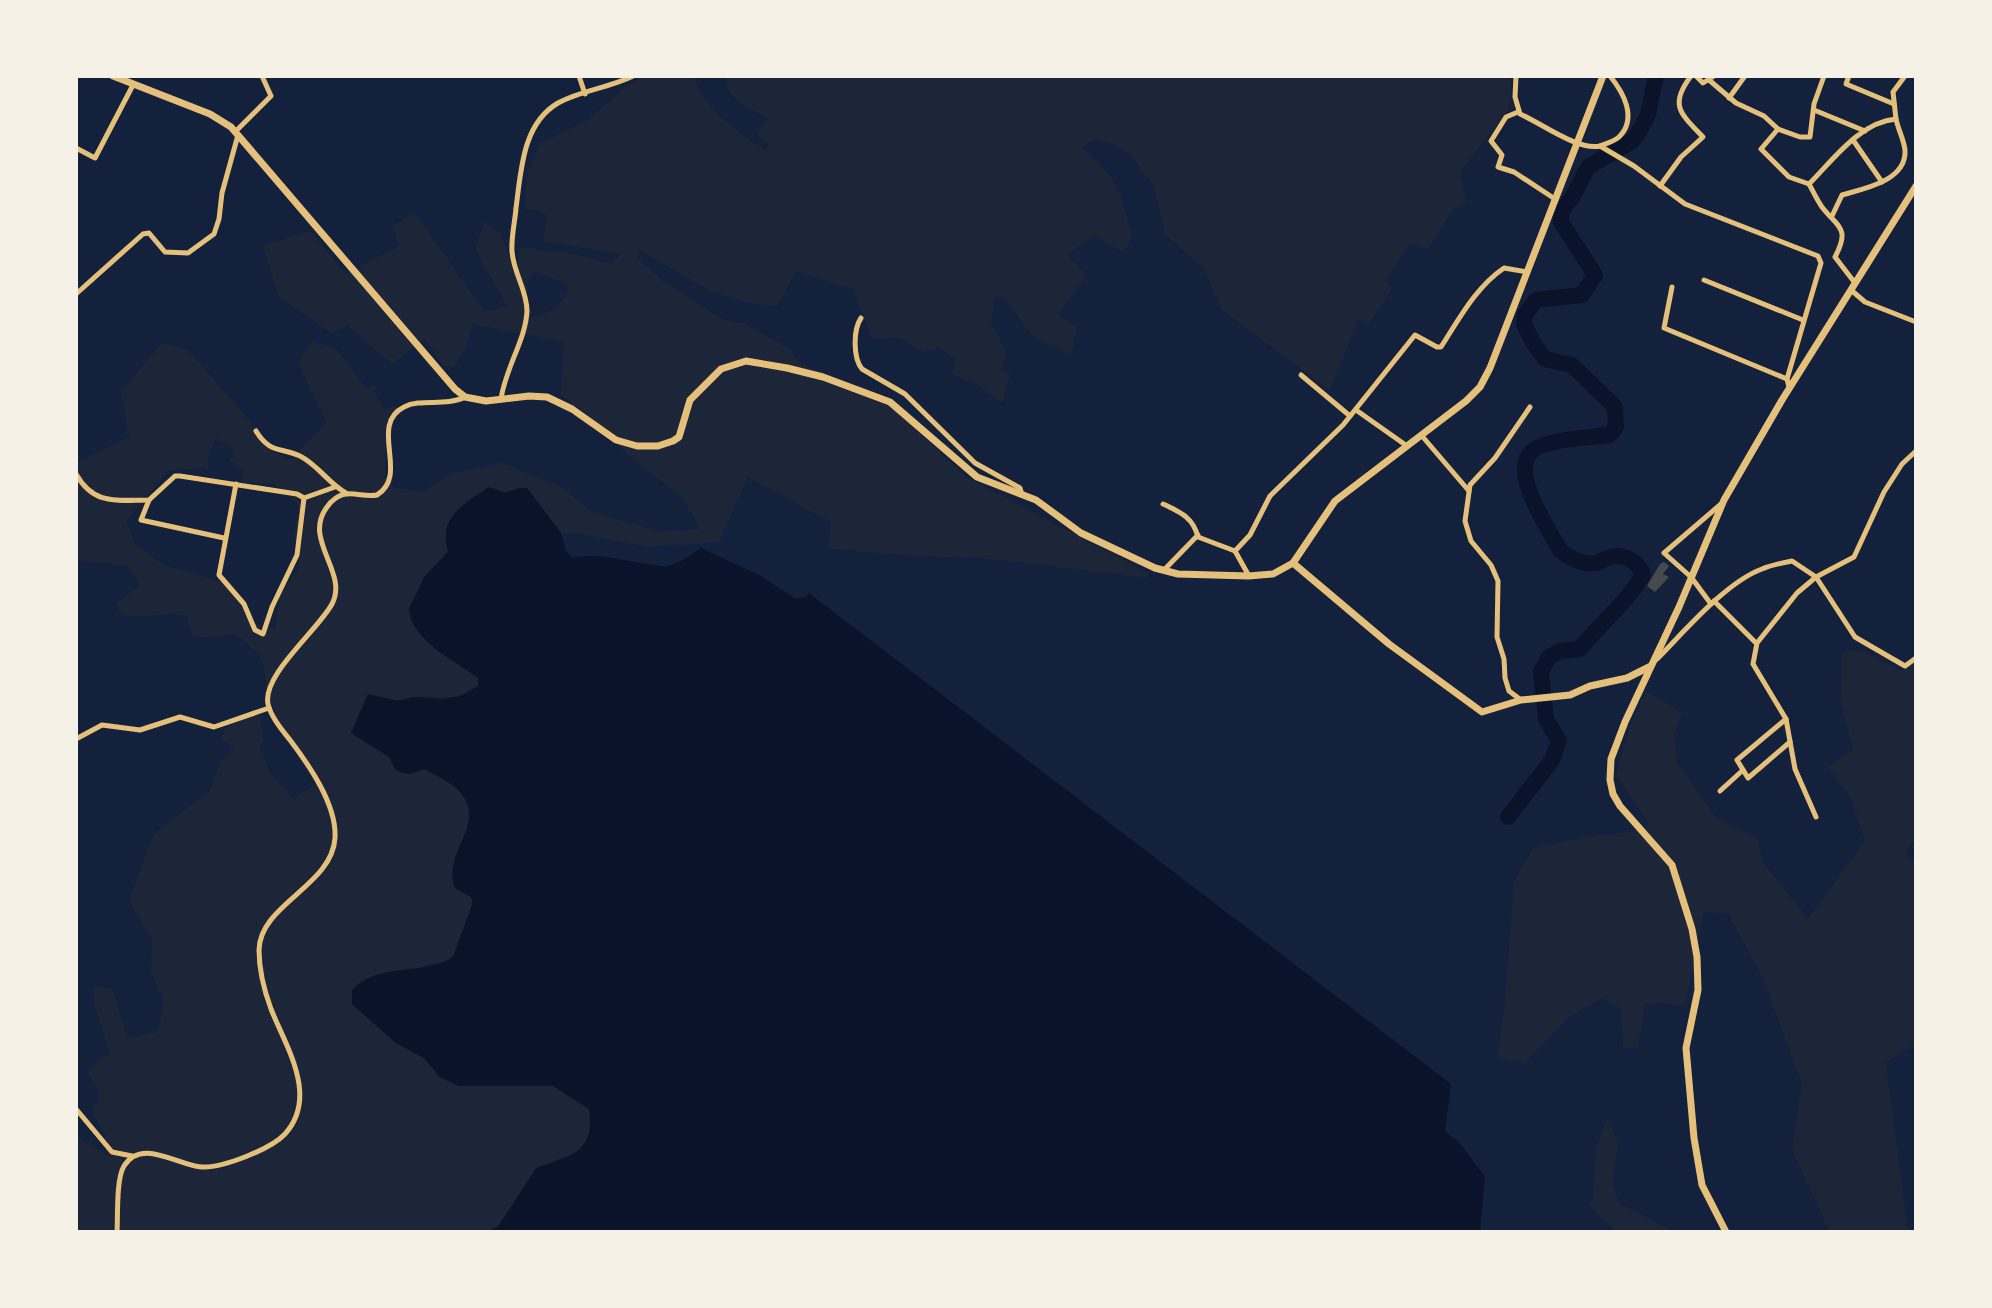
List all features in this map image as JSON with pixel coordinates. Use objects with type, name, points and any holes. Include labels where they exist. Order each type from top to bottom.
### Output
[{"type":"street","points":[[113,76],[210,114],[237,132],[465,397]]},
{"type":"street","points":[[76,294],[143,234],[149,233],[165,252],[188,253],[207,242],[218,226],[222,193],[237,132],[271,96],[262,76]]},
{"type":"street","points":[[579,76],[585,94]]},
{"type":"street","points":[[501,399],[504,378],[527,315],[512,251],[521,167],[533,130],[555,105],[633,76]]},
{"type":"street","points":[[1516,76],[1518,112]]},
{"type":"street","points":[[256,431],[267,445],[298,455],[347,494],[377,495],[388,485],[391,477],[388,430],[404,407],[465,397],[486,401],[538,396],[554,399],[616,440],[637,446],[658,446],[679,437],[690,400],[721,369],[738,362],[754,361],[823,377],[890,402],[971,473],[1048,507],[1081,533],[1163,571],[1194,575],[1273,574],[1293,563],[1335,501],[1422,436],[1480,387],[1603,76]]},
{"type":"street","points":[[1602,148],[1619,137],[1628,110],[1626,100],[1610,76]]},
{"type":"street","points":[[1660,186],[1681,157],[1703,137],[1686,120],[1679,104],[1680,92],[1694,76],[1703,83],[1712,78],[1729,98],[1764,116],[1778,129],[1800,137],[1810,137],[1824,76]]},
{"type":"street","points":[[1729,98],[1745,76]]},
{"type":"street","points":[[1849,76],[1846,84],[1894,104]]},
{"type":"street","points":[[1832,216],[1842,195],[1882,182],[1896,171],[1904,158],[1893,92],[1905,76]]},
{"type":"street","points":[[76,148],[95,158],[133,85]]},
{"type":"street","points":[[1814,110],[1865,131]]},
{"type":"street","points":[[1555,199],[1514,172],[1498,167],[1502,155],[1491,141],[1506,117],[1518,112],[1576,142],[1602,148],[1685,204],[1818,256],[1820,261],[1787,379],[1789,388]]},
{"type":"street","points":[[1809,184],[1865,131],[1880,121],[1896,119]]},
{"type":"street","points":[[1778,129],[1761,149],[1789,177],[1809,184],[1842,236],[1842,244],[1835,257],[1820,261]]},
{"type":"street","points":[[1853,140],[1882,182]]},
{"type":"street","points":[[1726,1232],[1702,1185],[1694,1138],[1686,1048],[1698,990],[1692,929],[1672,865],[1620,806],[1610,780],[1611,759],[1724,500],[1789,388],[1916,186]]},
{"type":"street","points":[[1835,257],[1865,302],[1916,322]]},
{"type":"street","points":[[1235,551],[1250,535],[1270,496],[1356,410],[1415,335],[1441,347],[1466,306],[1495,274],[1504,268],[1527,272]]},
{"type":"street","points":[[1704,280],[1803,320]]},
{"type":"street","points":[[1672,287],[1664,328],[1787,379]]},
{"type":"street","points":[[861,318],[857,322],[856,344],[858,364],[862,369],[905,394],[966,457],[1020,488],[1022,495]]},
{"type":"street","points":[[1301,375],[1350,416]]},
{"type":"street","points":[[1521,700],[1509,691],[1497,637],[1498,581],[1491,565],[1471,541],[1465,521],[1470,485],[1495,458],[1530,407]]},
{"type":"street","points":[[1356,410],[1408,446]]},
{"type":"street","points":[[1422,436],[1470,491]]},
{"type":"street","points":[[1816,817],[1795,769],[1786,719],[1753,664],[1757,643],[1797,593],[1816,577],[1854,557],[1884,492],[1902,464],[1916,451]]},
{"type":"street","points":[[76,474],[86,489],[103,499],[149,500]]},
{"type":"street","points":[[224,539],[141,520],[149,500],[175,476],[297,494],[304,498],[335,487]]},
{"type":"street","points":[[236,484],[219,575],[244,604],[255,630],[263,634],[272,607],[297,555],[304,498]]},
{"type":"street","points":[[117,1232],[121,1172],[133,1157],[144,1153],[200,1167],[216,1166],[274,1143],[291,1125],[298,1105],[299,1079],[265,993],[260,940],[275,915],[324,867],[335,840],[334,827],[317,780],[269,708],[267,697],[271,685],[333,603],[336,583],[320,542],[320,522],[329,503],[347,494]]},
{"type":"street","points":[[1724,500],[1664,553],[1691,577],[1712,603],[1757,643]]},
{"type":"street","points":[[1163,504],[1187,515],[1198,535],[1235,551],[1249,576]]},
{"type":"street","points":[[1163,571],[1198,535]]},
{"type":"street","points":[[1293,563],[1389,644],[1482,712],[1521,700],[1554,699],[1590,686],[1627,678],[1649,667],[1712,603],[1760,569],[1792,561],[1816,577],[1855,637],[1905,666],[1916,658]]},
{"type":"street","points":[[76,739],[102,725],[140,730],[180,717],[214,727],[269,708]]},
{"type":"street","points":[[1786,719],[1737,760],[1748,778],[1790,742]]},
{"type":"street","points":[[1720,791],[1743,770]]},
{"type":"street","points":[[76,1109],[112,1152],[133,1157]]},
{"type":"shaded area","points":[[643,76],[695,76],[697,87],[712,108],[766,151],[769,145],[757,135],[768,118],[735,99],[728,89],[726,76],[1511,76],[1506,113],[1460,172],[1466,204],[1454,208],[1428,249],[1410,244],[1385,280],[1392,288],[1370,323],[1358,320],[1330,390],[1222,310],[1204,269],[1165,234],[1154,187],[1129,154],[1111,143],[1094,140],[1082,148],[1111,178],[1125,210],[1132,237],[1123,252],[1094,236],[1067,255],[1087,275],[1058,315],[1077,327],[1071,356],[1031,335],[1005,298],[995,297],[991,323],[1006,353],[1001,370],[1010,375],[1002,403],[978,385],[951,373],[957,360],[939,348],[924,352],[900,338],[873,339],[853,289],[796,271],[777,307],[744,302],[712,292],[639,250],[637,258],[663,281],[724,320],[745,324],[790,349],[800,363],[854,386],[899,412],[964,476],[1148,573],[1147,578],[991,559],[828,548],[831,522],[748,477],[719,542],[649,547],[561,533],[527,488],[500,492],[439,561],[410,619],[431,645],[478,678],[478,686],[454,697],[422,696],[387,700],[368,744],[389,757],[392,764],[415,772],[424,769],[462,794],[467,803],[469,827],[455,888],[473,899],[468,922],[453,957],[428,964],[352,1004],[396,1043],[424,1058],[440,1077],[460,1086],[553,1086],[589,1109],[590,1128],[586,1141],[575,1153],[547,1166],[507,1215],[487,1232],[76,1232],[76,1137],[107,1155],[105,1135],[92,1112],[100,1095],[87,1070],[110,1053],[93,1000],[95,987],[112,988],[127,1038],[158,1032],[164,1002],[151,971],[152,939],[129,901],[154,834],[210,790],[221,761],[235,750],[221,738],[228,724],[259,715],[264,742],[259,748],[270,772],[293,799],[315,784],[276,717],[274,705],[265,701],[262,662],[246,642],[236,634],[193,638],[187,616],[121,615],[116,604],[140,585],[128,566],[76,560],[76,463],[129,437],[121,391],[162,343],[188,350],[252,423],[260,443],[290,460],[327,423],[298,364],[312,342],[336,348],[366,389],[375,384],[377,388],[373,392],[385,410],[398,407],[387,422],[385,477],[395,488],[424,491],[451,474],[502,463],[561,487],[592,512],[658,531],[700,529],[683,498],[628,455],[591,417],[561,395],[564,342],[472,324],[464,351],[453,368],[444,366],[425,339],[392,364],[347,325],[331,333],[279,297],[263,246],[310,231],[346,274],[399,246],[393,226],[414,212],[484,311],[508,307],[475,249],[485,222],[499,232],[510,258],[518,261],[519,247],[574,254],[611,264],[622,254],[543,241],[547,218],[542,211],[525,210],[527,176],[540,143],[588,120]],"holes":[[[534,271],[570,285],[555,308],[531,318],[527,287]],[[216,438],[235,450],[230,461],[244,470],[243,482],[277,485],[299,506],[294,537],[300,567],[280,593],[275,629],[249,623],[232,585],[163,565],[135,544],[126,521],[169,470],[204,468],[208,472],[208,456]]]},
{"type":"shaded area","points":[[489,487],[505,493],[527,488],[561,533],[566,551],[572,557],[600,556],[666,567],[701,548],[759,575],[796,599],[809,593],[1451,1084],[1445,1131],[1459,1142],[1485,1177],[1480,1232],[487,1232],[498,1227],[536,1168],[569,1156],[584,1144],[590,1124],[589,1109],[553,1086],[459,1086],[440,1077],[424,1058],[396,1043],[352,1004],[352,990],[363,981],[387,972],[441,963],[453,957],[473,902],[471,897],[455,888],[452,875],[469,816],[468,805],[461,793],[449,782],[424,769],[409,774],[400,772],[389,757],[351,733],[368,694],[398,701],[413,697],[443,699],[460,696],[478,686],[478,678],[426,640],[412,621],[409,609],[424,577],[448,552],[447,529],[455,513]]},
{"type":"shaded area","points":[[1861,650],[1901,671],[1916,660],[1916,840],[1905,850],[1916,864],[1916,1043],[1886,1063],[1908,1232],[1830,1232],[1792,1150],[1802,1083],[1763,978],[1728,913],[1704,912],[1685,1005],[1645,1003],[1638,1048],[1623,1048],[1621,1009],[1602,998],[1570,1016],[1524,1063],[1497,1057],[1504,1012],[1514,881],[1533,848],[1630,832],[1650,825],[1616,775],[1629,729],[1646,691],[1682,713],[1674,735],[1677,762],[1715,817],[1758,839],[1762,861],[1808,919],[1865,841],[1852,800],[1828,767],[1853,750],[1841,701],[1842,653]]},
{"type":"shaded area","points":[[1607,1118],[1618,1142],[1612,1183],[1619,1203],[1674,1232],[1617,1232],[1587,1204],[1593,1202],[1596,1150]]},
{"type":"building","points":[[1664,562],[1669,566],[1663,574],[1669,577],[1655,592],[1647,586]]},
{"type":"waterway","points":[[1508,817],[1552,760],[1559,741],[1546,719],[1541,672],[1549,657],[1560,651],[1580,649],[1631,593],[1643,574],[1633,561],[1623,557],[1613,556],[1591,563],[1567,556],[1560,550],[1540,516],[1525,473],[1531,452],[1557,441],[1610,435],[1616,427],[1615,407],[1572,365],[1545,359],[1524,324],[1525,315],[1536,300],[1582,295],[1595,275],[1561,222],[1561,212],[1588,167],[1637,135],[1648,115],[1656,76]]}]
